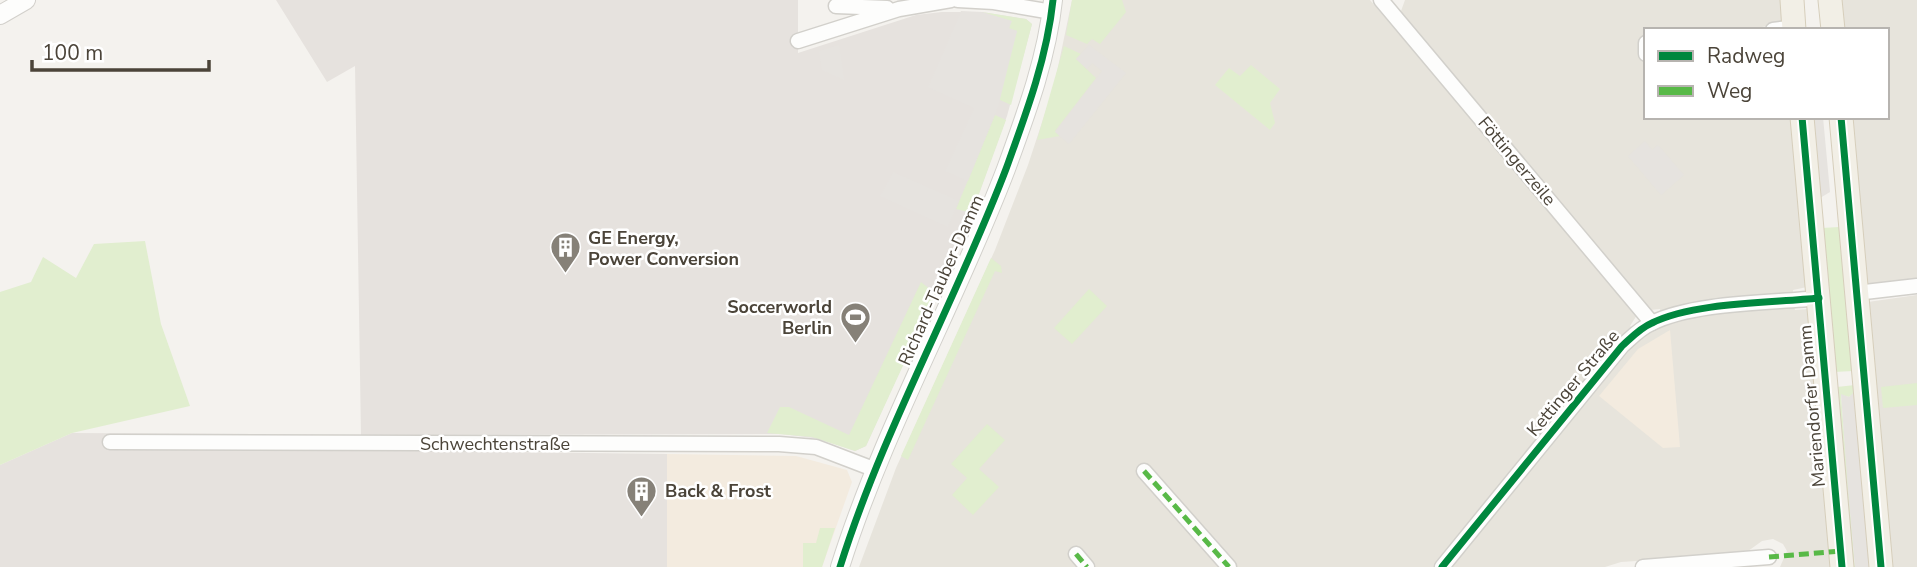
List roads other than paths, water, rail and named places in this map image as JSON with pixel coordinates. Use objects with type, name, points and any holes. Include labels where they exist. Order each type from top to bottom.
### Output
[{"type":"main road","points":[[1787,28],[1792,0]]},
{"type":"main road","points":[[1830,0],[1833,28]]},
{"type":"main road","name":"Mariendorfer Damm","points":[[1802,119],[1842,567]]},
{"type":"main road","points":[[1841,119],[1881,567]]},
{"type":"street","points":[[0,15],[26,0]]},
{"type":"street","points":[[798,41],[899,9],[951,0]]},
{"type":"street","points":[[958,0],[1052,6]]},
{"type":"street","name":"Föttingerzeile","points":[[1389,2],[1652,323]]},
{"type":"street","points":[[836,6],[899,9]]},
{"type":"street","name":"Richard-Tauber-Damm","points":[[840,567],[876,470],[997,191],[1034,89],[1052,6]]},
{"type":"street","points":[[1856,293],[1917,286]]},
{"type":"street","name":"Kettinger Straße","points":[[1442,567],[1622,346],[1652,323],[1693,310],[1819,298]]},
{"type":"street","name":"Schwechtenstraße","points":[[110,442],[779,444],[816,447],[876,470]]},
{"type":"street","points":[[1144,471],[1229,567]]},
{"type":"street","points":[[1076,554],[1087,567]]},
{"type":"street","points":[[1643,567],[1769,557]]},
{"type":"place","name":"GE Energy, Power Conversion","points":[[565,275]]},
{"type":"place","name":"Soccerworld Berlin","points":[[855,344]]},
{"type":"place","name":"Back & Frost","points":[[642,518]]}]
